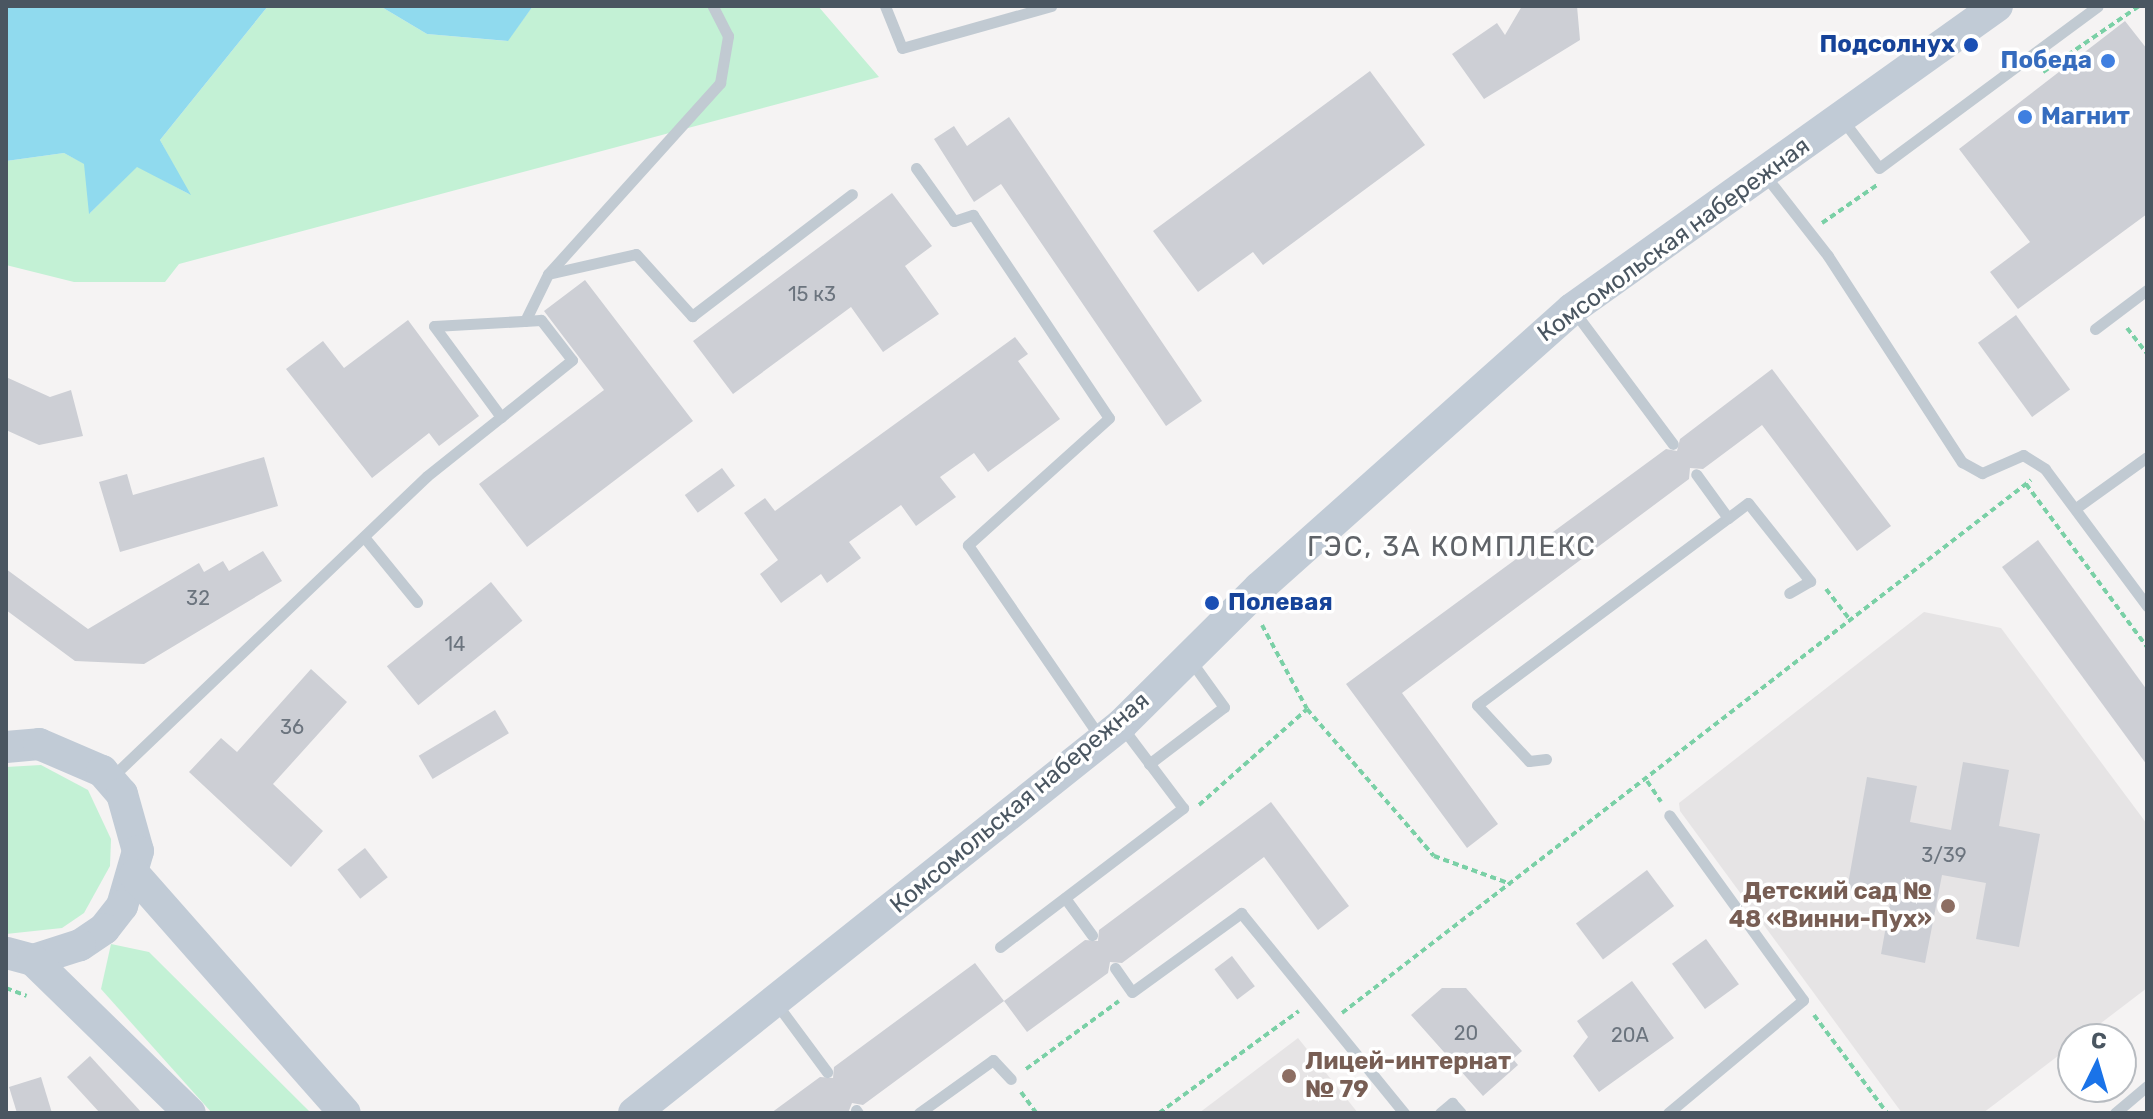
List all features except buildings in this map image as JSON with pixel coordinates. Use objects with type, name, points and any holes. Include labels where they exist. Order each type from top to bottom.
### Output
[{"type":"street","name":"Комсомольская набережная","points":[[634,1113],[1111,733],[1248,598],[1572,309],[1993,7]]},
{"type":"street","points":[[6,724],[74,753],[109,779],[135,826],[135,875],[104,929],[80,945],[19,957]]},
{"type":"street","points":[[6,747],[39,744],[74,753]]},
{"type":"street","points":[[135,875],[345,1113]]},
{"type":"street","points":[[19,957],[190,1113]]},
{"type":"lane","points":[[525,321],[548,274],[720,83],[728,36],[713,6]]},
{"type":"lane","points":[[885,6],[902,48],[1051,6]]},
{"type":"lane","points":[[1842,118],[1879,168],[2098,6]]},
{"type":"lane","points":[[916,168],[954,221],[973,215],[1109,418],[968,545],[1111,733],[1149,764],[1183,808],[1000,947]]},
{"type":"lane","points":[[1764,174],[1828,256],[1962,462],[1982,473],[2023,455],[2045,469],[2147,606]]},
{"type":"lane","points":[[548,274],[636,254],[692,316],[852,194]]},
{"type":"lane","points":[[2095,329],[2147,290]]},
{"type":"lane","points":[[1572,309],[1673,444]]},
{"type":"lane","points":[[109,779],[364,537],[501,417],[572,360],[541,320],[434,326],[501,417]]},
{"type":"lane","points":[[2076,508],[2147,457]]},
{"type":"lane","points":[[1696,474],[1728,518]]},
{"type":"lane","points":[[1546,759],[1529,761],[1477,705],[1748,503],[1810,581],[1789,593]]},
{"type":"lane","points":[[364,537],[417,602]]},
{"type":"lane","points":[[1149,764],[1224,707],[1189,658]]},
{"type":"lane","points":[[1668,1113],[1803,1000],[1669,815]]},
{"type":"lane","points":[[1065,898],[1092,935]]},
{"type":"lane","points":[[1115,968],[1132,992],[1241,913],[1404,1113]]},
{"type":"lane","points":[[775,1002],[827,1072]]},
{"type":"lane","points":[[919,1113],[993,1060],[1012,1081]]},
{"type":"lane","points":[[2115,1113],[2147,1086]]},
{"type":"lane","points":[[1440,1113],[1452,1103],[1461,1113]]},
{"type":"path","points":[[2116,313],[2147,354]]},
{"type":"path","points":[[1328,1023],[1647,781],[1849,618],[2045,469]]},
{"type":"path","points":[[2026,484],[2147,647]]},
{"type":"path","points":[[1810,581],[1849,618]]},
{"type":"path","points":[[1248,598],[1307,709],[1434,856],[1511,884]]},
{"type":"path","points":[[1183,808],[1206,804],[1307,709]]},
{"type":"path","points":[[1647,781],[1669,815]]},
{"type":"path","points":[[1036,1113],[1012,1081],[1132,992]]},
{"type":"path","points":[[1803,1000],[1887,1113]]},
{"type":"path","points":[[1159,1113],[1311,1002]]},
{"type":"shaded area","name":"Детский сад № 48 «Винни-Пух»","points":[[1924,612],[2001,628],[2147,824],[2147,988],[2101,1023],[2057,1023],[2057,1057],[1983,1113],[1902,1113],[1680,811],[1679,803]]},
{"type":"shaded area","name":"Лицей-интернат № 79","points":[[1298,1038],[1358,1113],[1199,1113]]},
{"type":"green space","points":[[268,6],[380,6],[427,34],[507,41],[533,6],[818,6],[879,77],[179,264],[165,282],[74,282],[6,265],[6,161],[64,153],[85,164],[90,213],[137,166],[189,194],[160,140]]},
{"type":"green space","points":[[41,765],[88,790],[111,839],[110,866],[84,913],[62,928],[6,934],[6,767]]},
{"type":"green space","points":[[111,944],[149,952],[311,1113],[212,1113],[101,989]]},
{"type":"water","points":[[6,6],[268,6],[160,140],[191,195],[137,167],[89,214],[84,164],[64,153],[6,161]]},
{"type":"water","points":[[380,6],[533,6],[508,41],[427,34]]},
{"type":"place","name":"Подсолнух","points":[[1971,45]]},
{"type":"place","name":"Победа","points":[[2108,61]]},
{"type":"place","name":"Магнит","points":[[2025,117]]},
{"type":"place","name":"Полевая","points":[[1212,603]]},
{"type":"place","name":"Детский сад № 48 «Винни-Пух»","points":[[1948,906]]},
{"type":"place","name":"Лицей-интернат № 79","points":[[1289,1076]]},
{"type":"district","name":"ГЭС, 3А КОМПЛЕКС","points":[[1452,547]]}]
